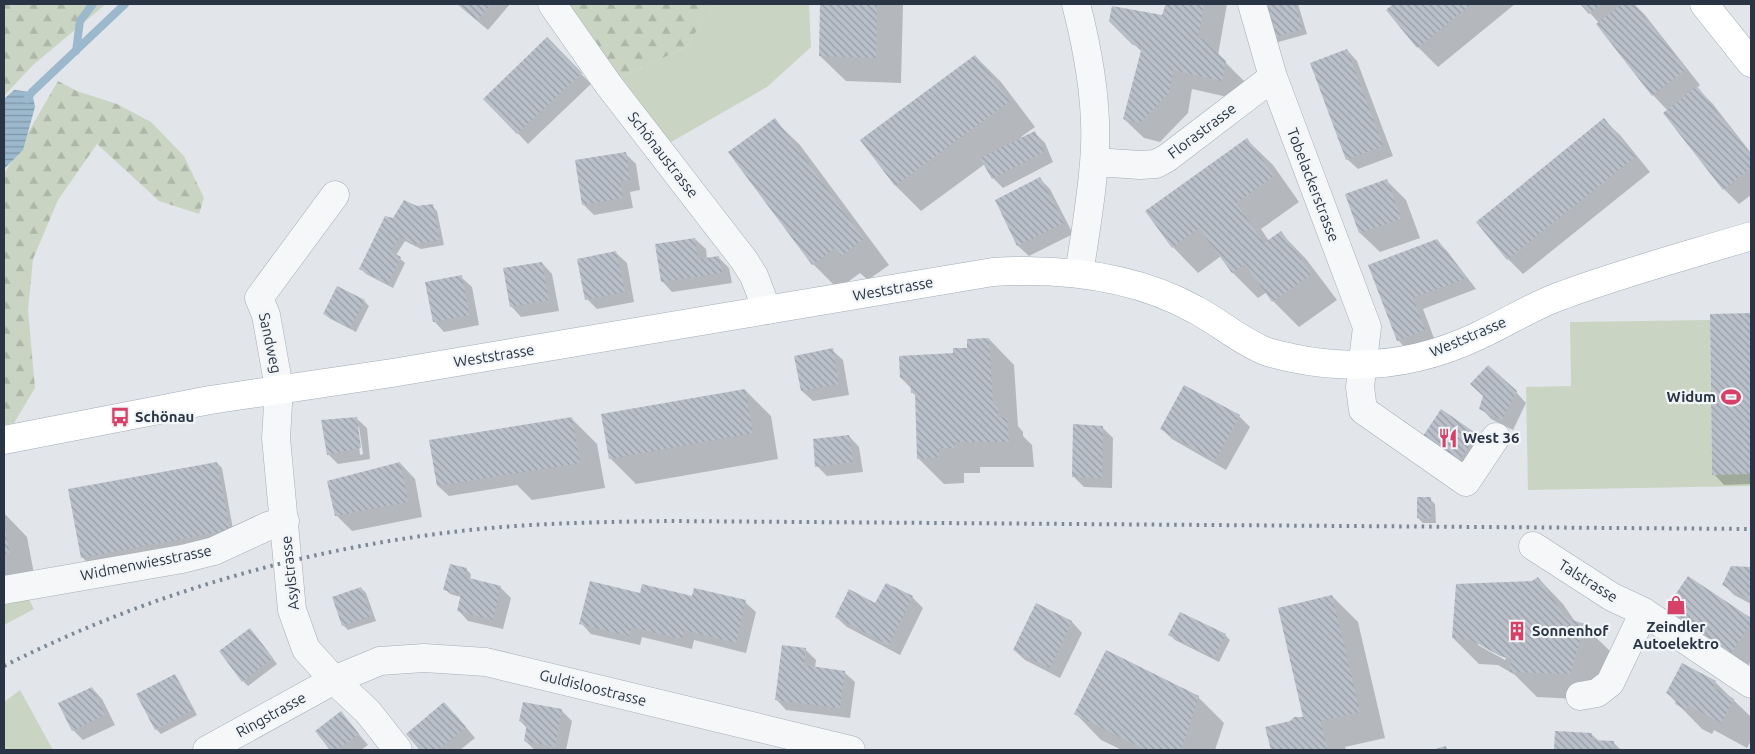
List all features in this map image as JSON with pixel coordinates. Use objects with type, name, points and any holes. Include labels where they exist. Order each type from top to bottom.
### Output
[{"type":"main road","points":[[1704,4],[1751,63]]},
{"type":"main road","name":"Weststrasse","points":[[4,440],[279,388],[392,372],[993,272],[1027,270],[1079,274],[1154,290],[1196,310],[1230,332],[1265,351],[1330,364],[1363,366],[1387,364],[1447,349],[1480,336],[1562,295],[1655,264],[1751,236]]},
{"type":"street","name":"Schönaustrasse","points":[[552,4],[608,84],[744,260],[754,276],[768,310]]},
{"type":"street","points":[[1076,4],[1090,76],[1095,162],[1079,274]]},
{"type":"street","name":"Tobelackerstrasse","points":[[1252,4],[1273,77],[1367,327],[1360,387],[1363,410],[1466,482],[1496,437]]},
{"type":"street","name":"Florastrasse","points":[[1095,162],[1140,165],[1156,164],[1168,158],[1273,77]]},
{"type":"street","name":"Sandweg","points":[[279,388],[266,316],[259,298],[335,195]]},
{"type":"street","name":"Asylstrasse","points":[[279,388],[276,438],[292,610],[306,649],[334,680],[368,712],[398,750]]},
{"type":"street","name":"Widmenwiesstrasse","points":[[4,590],[190,557],[214,551],[268,526],[284,521]]},
{"type":"street","name":"Talstrasse","points":[[1533,546],[1612,597],[1644,612],[1751,684]]},
{"type":"street","points":[[1580,696],[1597,693],[1610,683],[1644,612]]},
{"type":"street","name":"Guldisloostrasse","points":[[334,680],[380,661],[424,658],[486,662],[851,750]]},
{"type":"street","name":"Ringstrasse","points":[[207,750],[334,680]]},
{"type":"green space","points":[[4,4],[106,4],[33,65],[4,96]]},
{"type":"green space","points":[[552,4],[714,4],[686,47],[608,84]]},
{"type":"green space","points":[[714,4],[809,4],[811,47],[767,87],[659,149],[608,84],[686,47]]},
{"type":"green space","points":[[58,81],[77,91],[117,104],[151,122],[184,156],[204,198],[199,214],[159,201],[97,144],[58,200],[33,259],[28,310],[35,388],[14,423],[4,425],[4,174]]},
{"type":"green space","points":[[1710,320],[1712,474],[1751,474],[1751,486],[1528,490],[1526,387],[1571,386],[1570,322]]},
{"type":"green space","points":[[26,594],[34,609],[4,625],[4,599]]},
{"type":"green space","points":[[20,690],[53,750],[4,750],[4,702]]},
{"type":"water","points":[[14,90],[32,92],[35,107],[23,150],[4,169],[4,99]]},
{"type":"building","points":[[457,4],[491,4],[477,20]]},
{"type":"building","points":[[820,4],[877,4],[876,58],[819,56]]},
{"type":"building","points":[[1166,4],[1204,4],[1198,38],[1203,39],[1226,61],[1222,81],[1173,70],[1169,93],[1140,123],[1123,119],[1142,47],[1133,45],[1109,21],[1112,6],[1162,15]]},
{"type":"building","points":[[1272,4],[1295,4],[1303,29],[1269,39],[1261,7]]},
{"type":"building","points":[[1393,4],[1472,4],[1417,48],[1386,10]]},
{"type":"building","points":[[1580,4],[1602,4],[1589,14]]},
{"type":"building","points":[[1622,4],[1634,4],[1686,69],[1652,96],[1596,24]]},
{"type":"building","points":[[547,37],[582,73],[517,134],[483,99]]},
{"type":"building","points":[[1347,49],[1383,146],[1346,160],[1310,63]]},
{"type":"building","points":[[975,55],[1010,101],[895,186],[860,140]]},
{"type":"building","points":[[1697,86],[1751,155],[1751,168],[1723,190],[1663,113]]},
{"type":"building","points":[[775,118],[864,239],[841,256],[835,248],[812,265],[728,152]]},
{"type":"building","points":[[1604,118],[1635,157],[1507,260],[1476,222]]},
{"type":"building","points":[[1035,131],[1044,152],[992,179],[980,158]]},
{"type":"building","points":[[1247,138],[1274,176],[1236,203],[1264,243],[1281,231],[1312,274],[1272,302],[1245,264],[1232,273],[1199,228],[1172,248],[1145,211]]},
{"type":"building","points":[[626,152],[630,180],[620,181],[623,198],[582,205],[575,160]]},
{"type":"building","points":[[1040,177],[1064,223],[1017,246],[995,200]]},
{"type":"building","points":[[1387,179],[1401,219],[1359,233],[1345,194]]},
{"type":"building","points":[[404,200],[417,206],[433,204],[440,240],[415,244],[400,237],[390,251],[401,257],[388,284],[359,269],[385,216],[393,218]]},
{"type":"building","points":[[695,238],[698,259],[719,256],[722,273],[661,282],[655,244]]},
{"type":"building","points":[[1437,239],[1467,278],[1413,298],[1425,330],[1397,341],[1368,265]]},
{"type":"building","points":[[616,251],[625,292],[585,300],[577,259]]},
{"type":"building","points":[[542,262],[549,300],[510,307],[503,268]]},
{"type":"building","points":[[462,275],[469,315],[433,322],[425,282]]},
{"type":"building","points":[[337,286],[365,300],[350,328],[323,314]]},
{"type":"building","name":"Widum","points":[[1751,313],[1751,474],[1712,475],[1710,314]]},
{"type":"building","points":[[989,338],[993,405],[998,405],[998,417],[1007,418],[1009,442],[955,442],[955,448],[939,448],[939,457],[917,459],[915,393],[911,393],[910,379],[900,378],[899,356],[953,353],[953,348],[967,348],[967,339]]},
{"type":"building","points":[[833,348],[839,384],[801,391],[794,356]]},
{"type":"building","points":[[1488,365],[1517,391],[1502,420],[1479,409],[1483,396],[1470,384]]},
{"type":"building","points":[[1184,385],[1240,415],[1215,461],[1160,429]]},
{"type":"building","points":[[745,389],[753,433],[609,459],[601,414]]},
{"type":"building","name":"West 36","points":[[1441,409],[1477,434],[1455,467],[1419,442]]},
{"type":"building","points":[[357,417],[361,448],[327,455],[321,420]]},
{"type":"building","points":[[572,417],[580,463],[437,486],[429,440]]},
{"type":"building","points":[[1073,424],[1103,426],[1102,478],[1072,477]]},
{"type":"building","points":[[849,435],[853,462],[815,467],[813,439]]},
{"type":"building","points":[[217,462],[230,530],[81,558],[68,489]]},
{"type":"building","points":[[400,462],[408,502],[335,516],[327,481]]},
{"type":"building","points":[[1417,497],[1431,497],[1431,519],[1417,518]]},
{"type":"building","points":[[4,526],[10,553],[4,554]]},
{"type":"building","points":[[450,564],[467,568],[465,577],[501,586],[493,620],[457,611],[461,594],[443,590]]},
{"type":"building","points":[[1731,566],[1751,567],[1751,600],[1722,585]]},
{"type":"building","points":[[1688,576],[1751,618],[1751,623],[1729,656],[1664,611]]},
{"type":"building","name":"Sonnenhof","points":[[1538,577],[1566,618],[1585,624],[1570,674],[1510,672],[1511,659],[1500,656],[1471,640],[1452,638],[1456,584],[1532,581]]},
{"type":"building","points":[[590,581],[640,593],[642,584],[692,596],[694,588],[746,600],[736,643],[684,630],[682,639],[631,627],[629,636],[579,624]]},
{"type":"building","points":[[886,583],[913,596],[889,645],[835,617],[849,589],[875,603]]},
{"type":"building","points":[[361,587],[372,616],[342,626],[332,597]]},
{"type":"building","points":[[1332,595],[1360,712],[1320,721],[1328,750],[1271,750],[1265,727],[1290,721],[1294,717],[1303,717],[1278,608]]},
{"type":"building","points":[[1036,603],[1072,621],[1050,668],[1013,650]]},
{"type":"building","points":[[1180,612],[1226,634],[1214,658],[1168,635]]},
{"type":"building","points":[[250,628],[273,658],[242,682],[219,651]]},
{"type":"building","points":[[782,645],[806,648],[804,665],[845,671],[840,708],[775,700]]},
{"type":"building","points":[[1106,650],[1199,696],[1181,750],[1146,750],[1074,714]]},
{"type":"building","points":[[1682,663],[1716,681],[1713,687],[1734,699],[1721,723],[1688,705],[1686,710],[1675,704],[1677,699],[1666,693]]},
{"type":"building","points":[[175,674],[193,710],[155,730],[136,694]]},
{"type":"building","points":[[92,687],[105,715],[72,731],[58,703]]},
{"type":"building","points":[[444,702],[466,727],[438,750],[420,750],[406,734]]},
{"type":"building","points":[[523,702],[562,709],[555,747],[524,741],[527,723],[519,721]]},
{"type":"building","points":[[341,711],[359,734],[337,750],[330,750],[315,731]]},
{"type":"building","points":[[1555,731],[1592,733],[1592,740],[1614,741],[1613,750],[1554,750]]},
{"type":"building","points":[[1446,746],[1447,750],[1432,750]]},
{"type":"waterway","points":[[76,51],[80,21],[93,4]]},
{"type":"waterway","points":[[27,99],[32,92],[125,4]]},
{"type":"railway","points":[[4,666],[58,640],[113,617],[226,578],[284,563],[402,539],[513,526],[590,522],[668,521],[1751,529]]},
{"type":"place","name":"Widum","points":[[1731,397]]},
{"type":"place","name":"Schönau","points":[[120,417]]},
{"type":"place","name":"West 36","points":[[1448,438]]},
{"type":"place","name":"Zeindler Autoelektro","points":[[1676,605]]},
{"type":"place","name":"Sonnenhof","points":[[1517,631]]}]
